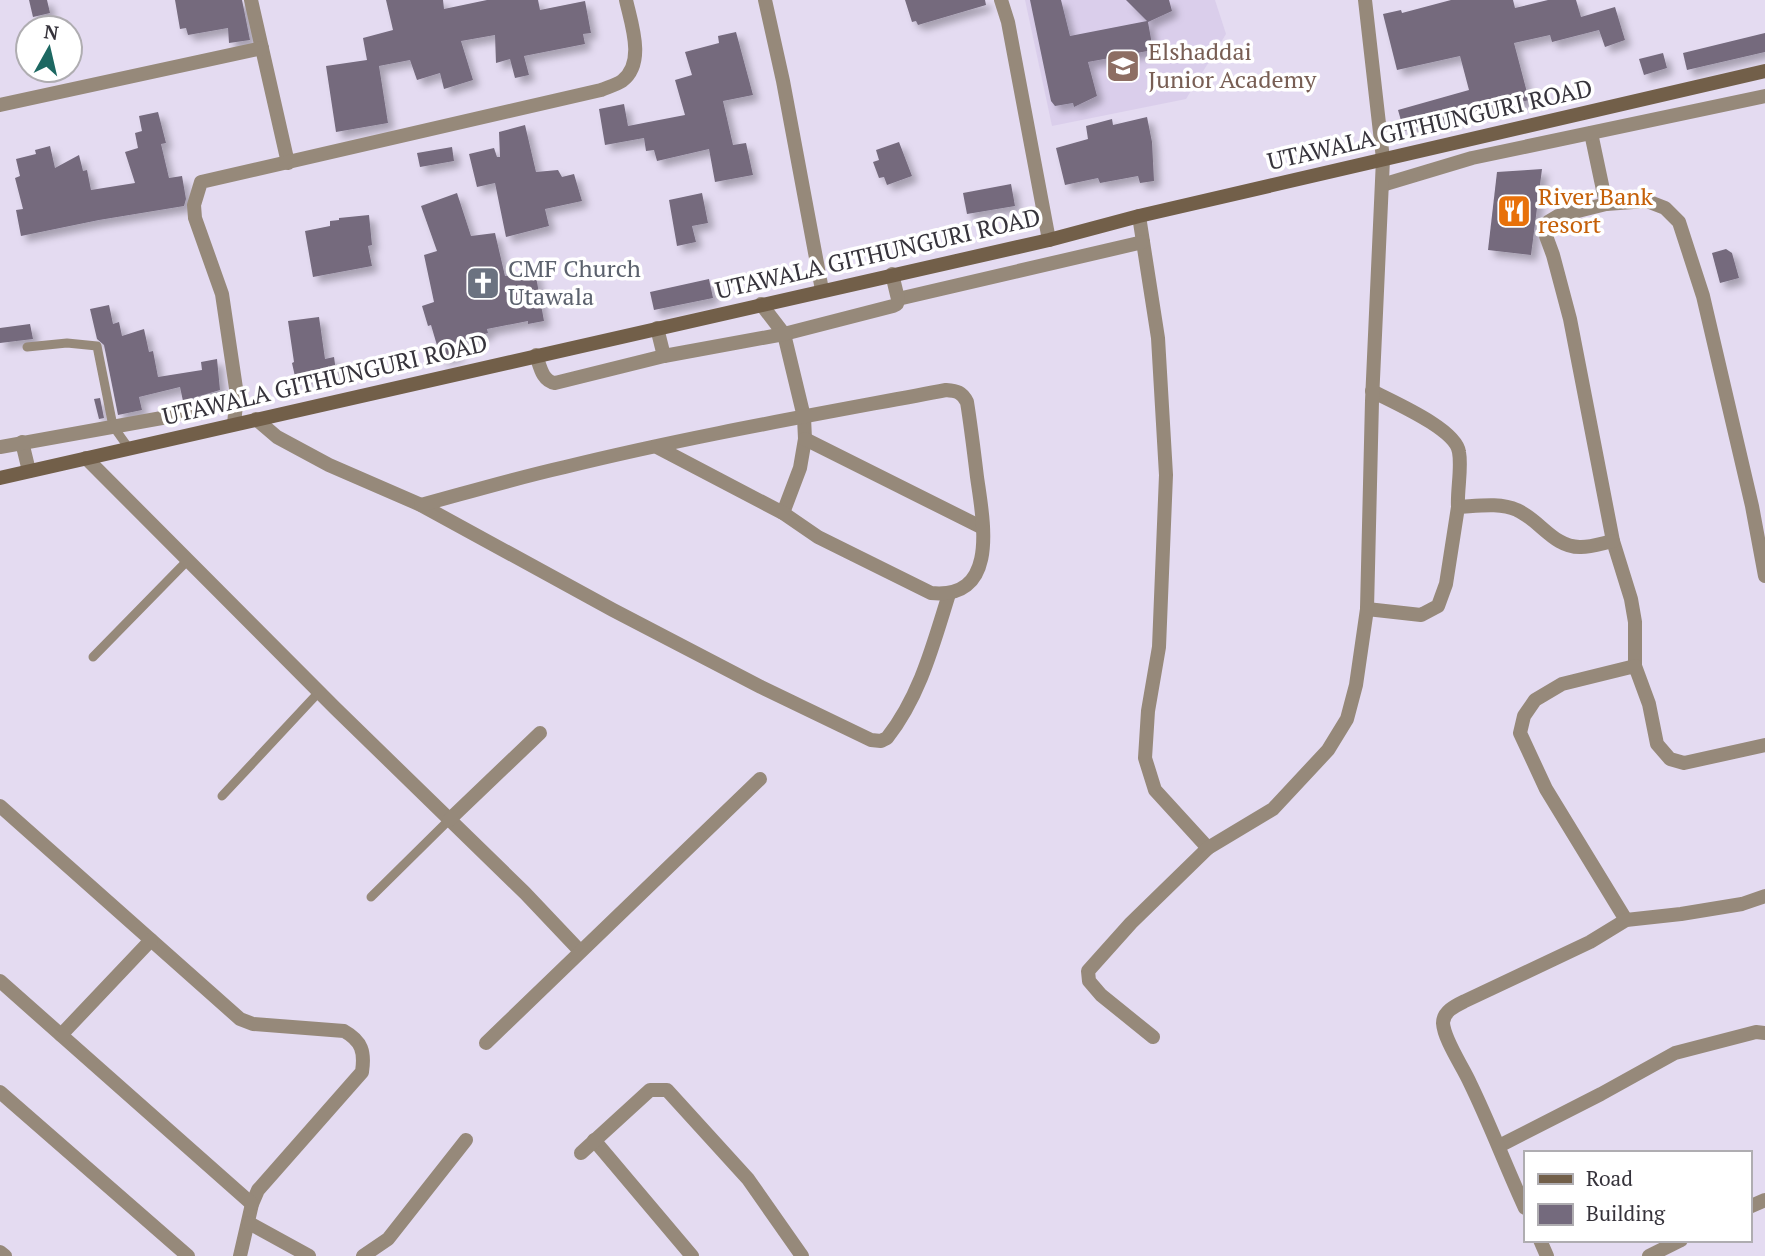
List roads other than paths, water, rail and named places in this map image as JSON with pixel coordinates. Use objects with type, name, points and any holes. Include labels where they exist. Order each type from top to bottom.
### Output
[{"type":"street","points":[[251,0],[288,163]]},
{"type":"street","points":[[234,424],[237,395],[222,294],[195,218],[194,205],[201,183],[601,90],[623,80],[631,70],[636,56],[626,0]]},
{"type":"street","points":[[765,0],[783,80],[822,290]]},
{"type":"street","points":[[1001,0],[1008,22],[1049,240]]},
{"type":"street","points":[[1153,1037],[1101,995],[1089,981],[1088,971],[1131,923],[1208,848],[1273,809],[1328,750],[1348,719],[1356,685],[1367,609],[1372,391],[1384,159],[1365,0]]},
{"type":"street","points":[[0,104],[262,48]]},
{"type":"street","name":"UTAWALA GITHUNGURI ROAD","points":[[0,478],[1049,240],[1139,216],[1765,71]]},
{"type":"street","points":[[1382,185],[1472,158],[1765,96]]},
{"type":"street","points":[[1591,133],[1606,204]]},
{"type":"street","points":[[1765,576],[1752,506],[1703,296],[1679,222],[1665,208],[1647,201],[1606,204],[1558,216],[1548,222],[1546,236],[1570,318],[1614,541],[1631,599],[1635,622],[1635,666],[1649,704],[1657,744],[1670,759],[1684,763],[1765,745]]},
{"type":"street","points":[[1139,216],[1158,338],[1166,475],[1159,647],[1148,711],[1145,758],[1155,790],[1208,848]]},
{"type":"street","points":[[898,299],[1143,242]]},
{"type":"street","points":[[536,355],[545,378],[555,383],[664,356],[784,334],[893,306],[898,299],[892,274]]},
{"type":"street","points":[[761,304],[784,334],[803,417],[805,439],[800,468],[783,513]]},
{"type":"street","points":[[657,328],[664,356]]},
{"type":"street","points":[[421,505],[565,467],[657,447],[803,417],[946,390],[963,394],[967,401],[985,545],[975,574],[962,589],[949,594],[931,593],[818,537],[783,513],[657,447]]},
{"type":"street","points":[[1367,609],[1421,615],[1438,606],[1446,584],[1458,507],[1460,453],[1455,440],[1441,429],[1372,391]]},
{"type":"street","points":[[0,447],[173,416],[237,395]]},
{"type":"street","points":[[173,416],[176,437]]},
{"type":"street","points":[[256,419],[277,437],[329,465],[421,505],[638,623],[871,740],[881,741],[887,738],[910,705],[926,667],[949,594]]},
{"type":"street","points":[[805,439],[983,527]]},
{"type":"street","points":[[22,442],[29,471]]},
{"type":"street","points":[[86,458],[319,692],[525,892],[580,951]]},
{"type":"street","points":[[1458,507],[1492,505],[1514,508],[1534,519],[1560,543],[1580,547],[1614,541]]},
{"type":"street","points":[[1626,920],[1546,789],[1520,733],[1524,716],[1535,700],[1562,684],[1635,666]]},
{"type":"street","points":[[449,820],[540,733]]},
{"type":"street","points":[[486,1043],[760,779]]},
{"type":"street","points":[[0,806],[240,1019],[253,1024],[344,1031],[357,1038],[362,1048],[362,1072],[258,1190],[240,1256]]},
{"type":"street","points":[[1524,1206],[1447,1036],[1444,1017],[1459,1004],[1590,942],[1626,920],[1742,904],[1765,896]]},
{"type":"street","points":[[61,1035],[151,940]]},
{"type":"street","points":[[0,981],[198,1154],[252,1205]]},
{"type":"street","points":[[1499,1146],[1675,1053],[1762,1036]]},
{"type":"street","points":[[580,1153],[650,1090],[667,1090],[748,1179],[802,1256]]},
{"type":"street","points":[[0,1092],[183,1255]]},
{"type":"street","points":[[363,1256],[388,1239],[466,1140]]},
{"type":"street","points":[[594,1140],[692,1256]]},
{"type":"street","points":[[249,1223],[309,1256]]},
{"type":"street","points":[[1649,1256],[1677,1242]]},
{"type":"street","points":[[0,1252],[5,1256]]},
{"type":"lane","points":[[27,347],[67,343],[97,346],[113,426],[128,447]]},
{"type":"lane","points":[[93,657],[188,560]]},
{"type":"lane","points":[[222,796],[319,692]]},
{"type":"lane","points":[[371,897],[449,820]]},
{"type":"place","name":"Elshaddai Junior Academy","points":[[1123,66]]},
{"type":"place","name":"River Bank resort","points":[[1514,211]]},
{"type":"place","name":"CMF Church Utawala","points":[[483,283]]}]
